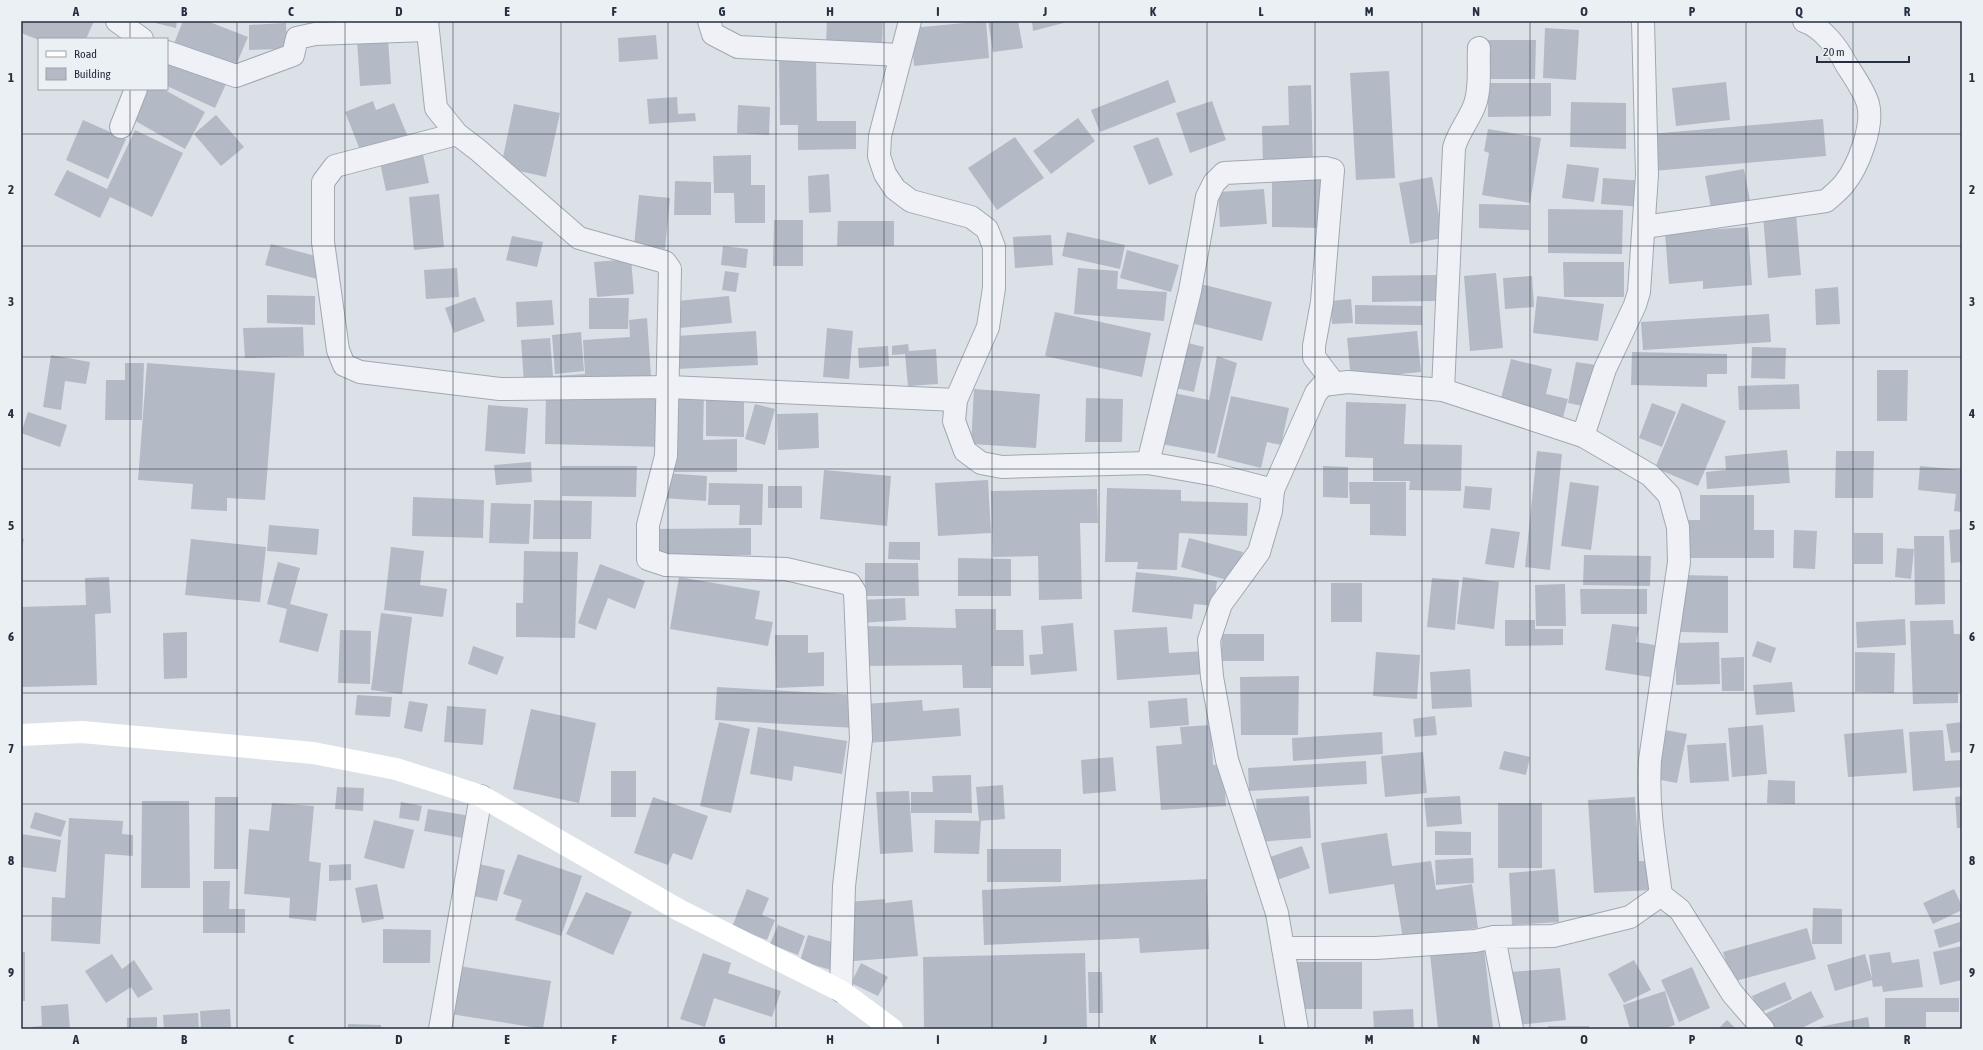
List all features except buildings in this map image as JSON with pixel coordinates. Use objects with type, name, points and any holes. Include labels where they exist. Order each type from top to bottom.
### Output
[{"type":"main road","points":[[21,735],[82,732],[313,753],[396,769],[481,796],[679,910],[841,991],[892,1029]]},
{"type":"street","points":[[117,21],[141,38]]},
{"type":"street","points":[[709,21],[713,34],[738,47],[900,55]]},
{"type":"street","points":[[910,21],[880,136],[879,156],[885,174],[895,189],[911,201],[971,217],[987,229],[994,247],[994,288],[988,327],[956,400],[954,421],[965,451],[981,463],[1002,467],[1148,463],[1216,475],[1273,490]]},
{"type":"street","points":[[1583,436],[1605,369],[1635,305],[1639,292],[1647,176],[1643,21]]},
{"type":"street","points":[[1644,227],[1826,201],[1844,184],[1855,166],[1866,139],[1869,122],[1868,104],[1841,54],[1825,35],[1804,21]]},
{"type":"street","points":[[168,52],[236,76],[293,55],[298,38],[315,34],[427,25],[436,108],[457,134],[478,150],[579,238],[665,262],[670,269],[671,281],[666,456],[648,525],[648,559],[666,565],[786,569],[850,584],[856,592],[861,739],[844,886],[841,991]]},
{"type":"street","points":[[1443,390],[1454,148],[1457,138],[1476,100],[1479,48]]},
{"type":"street","points":[[121,127],[136,90]]},
{"type":"street","points":[[457,134],[335,166],[323,182],[323,242],[338,350],[344,365],[360,372],[500,389],[669,387],[956,400]]},
{"type":"street","points":[[1148,463],[1190,291],[1207,197],[1214,183],[1224,173],[1325,168],[1333,170],[1322,302],[1314,346],[1314,357],[1333,382]]},
{"type":"street","points":[[1297,1029],[1277,913],[1227,760],[1212,677],[1210,640],[1221,604],[1259,552],[1271,511],[1273,490],[1316,393],[1323,385],[1333,382],[1348,382],[1443,390],[1583,436],[1650,475],[1669,495],[1678,527],[1679,562],[1650,760],[1649,780],[1649,812],[1661,895],[1680,910],[1732,993],[1763,1029]]},
{"type":"street","points":[[440,1029],[481,796]]},
{"type":"street","points":[[1283,948],[1376,948],[1474,941],[1494,937],[1553,936],[1630,917],[1661,895]]},
{"type":"street","points":[[1494,937],[1512,1029]]}]
